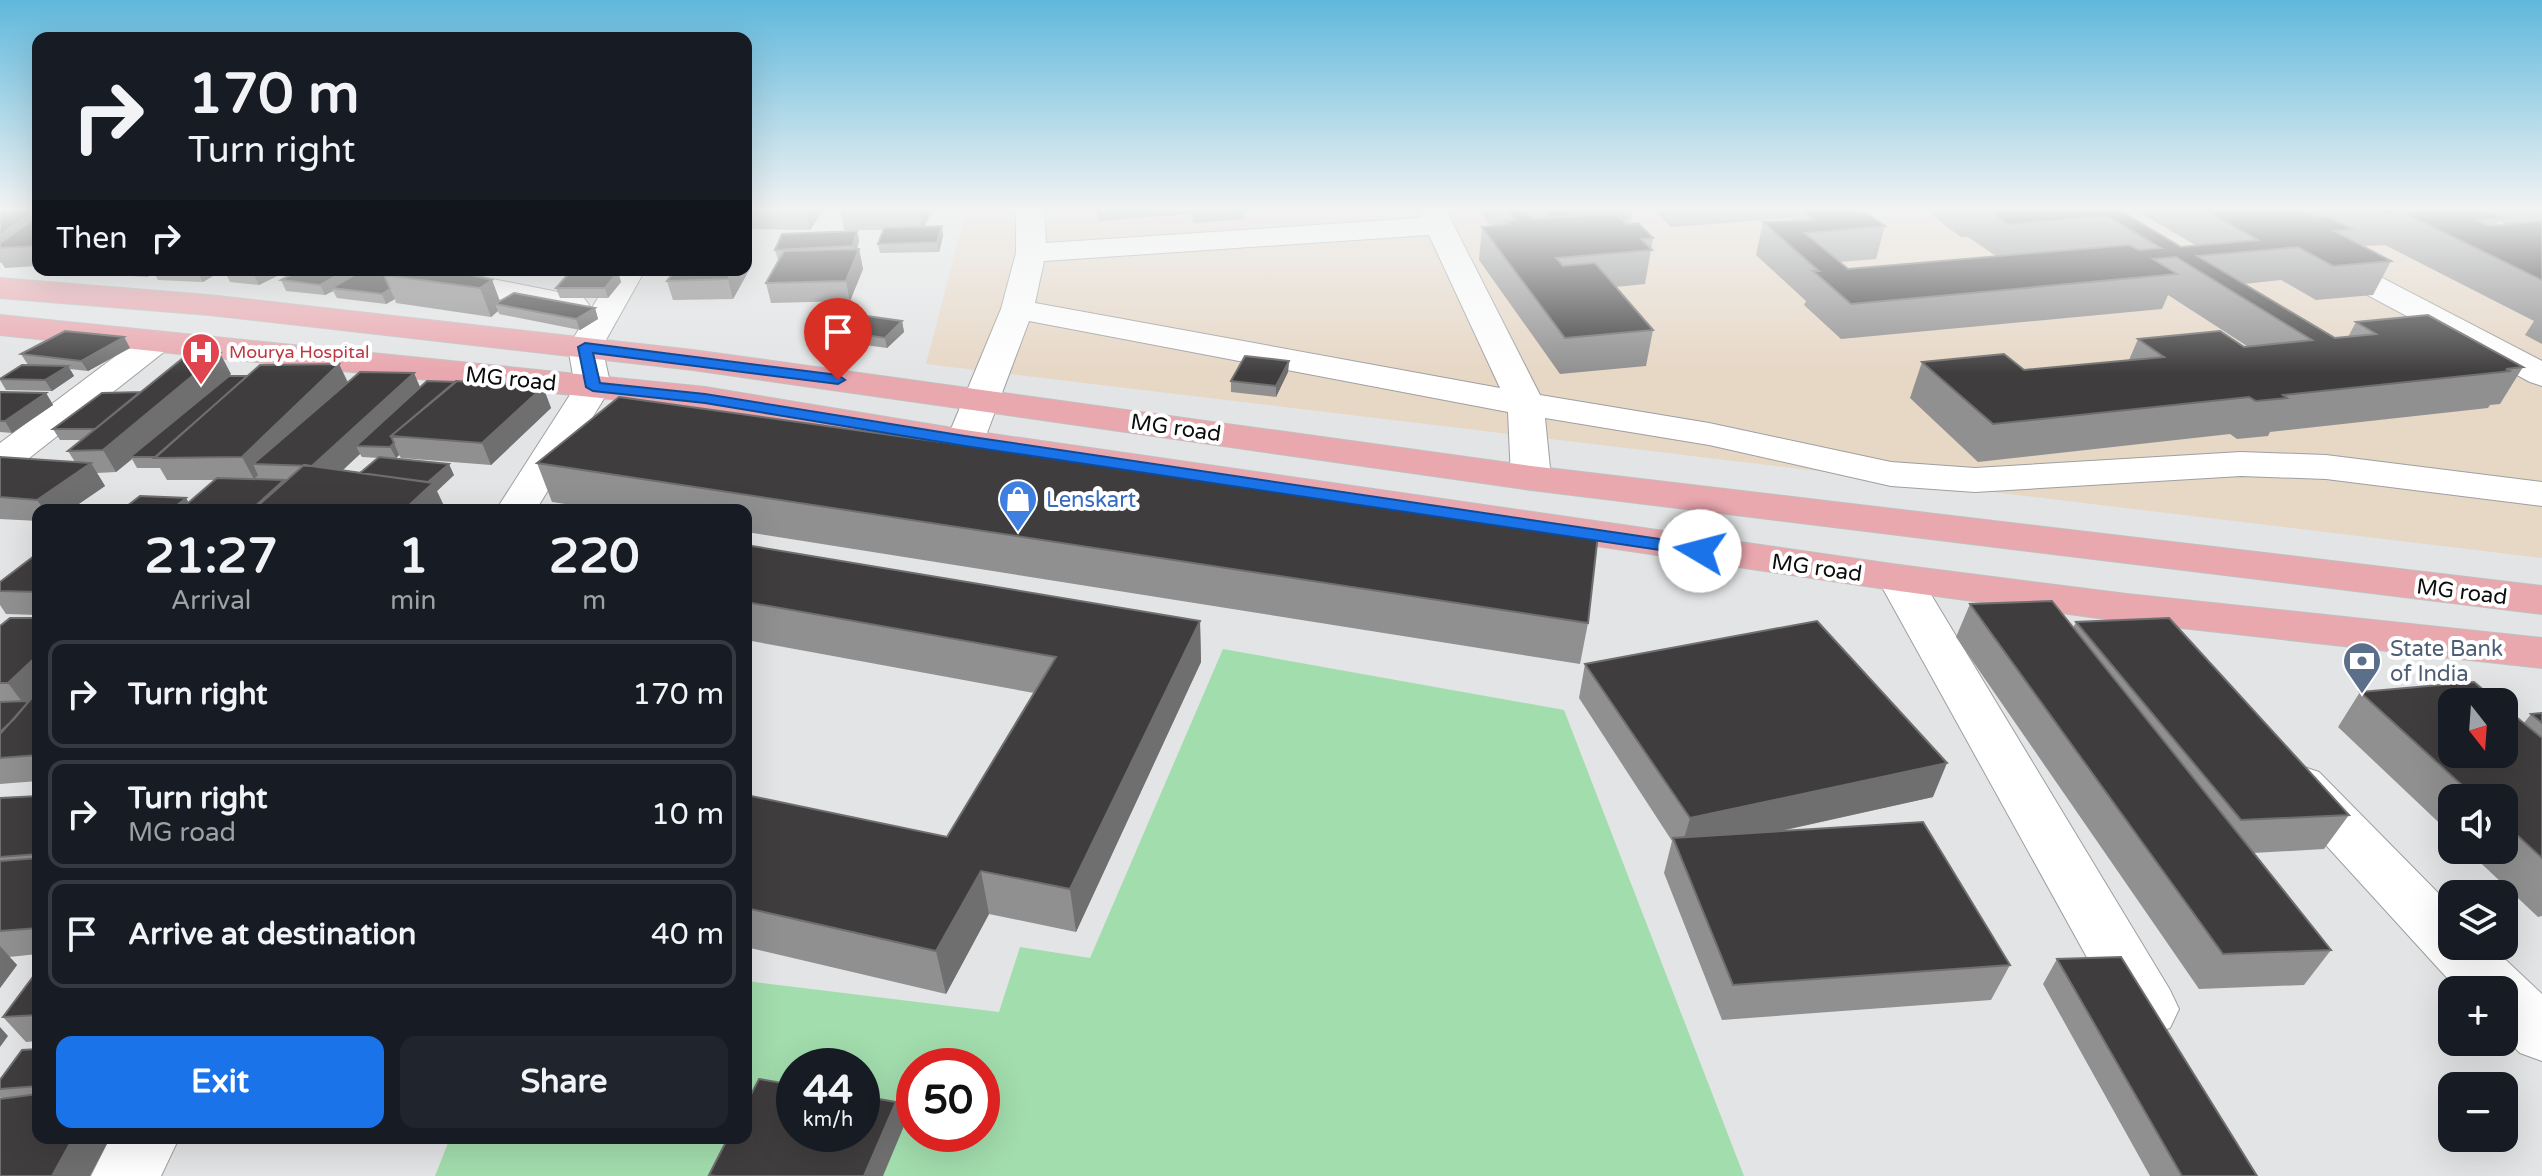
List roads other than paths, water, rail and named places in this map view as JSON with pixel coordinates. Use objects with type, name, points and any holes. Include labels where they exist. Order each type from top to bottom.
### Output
[{"type":"main road","name":"MG road","points":[[0,288],[209,305],[585,347],[983,399],[1531,478],[2542,600]]},
{"type":"main road","name":"MG road","points":[[0,325],[705,398],[965,441],[1899,578],[2150,611],[2542,653]]},
{"type":"street","points":[[965,441],[1017,309],[1029,263]]},
{"type":"street","points":[[1458,263],[1526,404],[1531,478]]},
{"type":"street","points":[[2330,263],[2542,375]]},
{"type":"street","points":[[430,276],[607,312]]},
{"type":"street","points":[[520,504],[593,387],[585,347],[627,276]]},
{"type":"street","points":[[1017,309],[1526,404],[1709,434],[1891,474],[1975,480],[2241,464],[2326,467],[2542,494]]},
{"type":"street","points":[[0,462],[157,341]]},
{"type":"street","points":[[1899,578],[2174,1054]]},
{"type":"street","points":[[2150,611],[2188,656]]},
{"type":"street","points":[[2275,757],[2438,931]]},
{"type":"street","points":[[2466,960],[2483,976]]},
{"type":"street","points":[[2518,1011],[2542,1034]]},
{"type":"street","points":[[125,1176],[143,1144]]},
{"type":"place","name":"Mourya Hospital","points":[[201,386]]},
{"type":"place","name":"Lenskart","points":[[1018,533]]},
{"type":"place","name":"State Bank of India","points":[[2362,695]]}]
